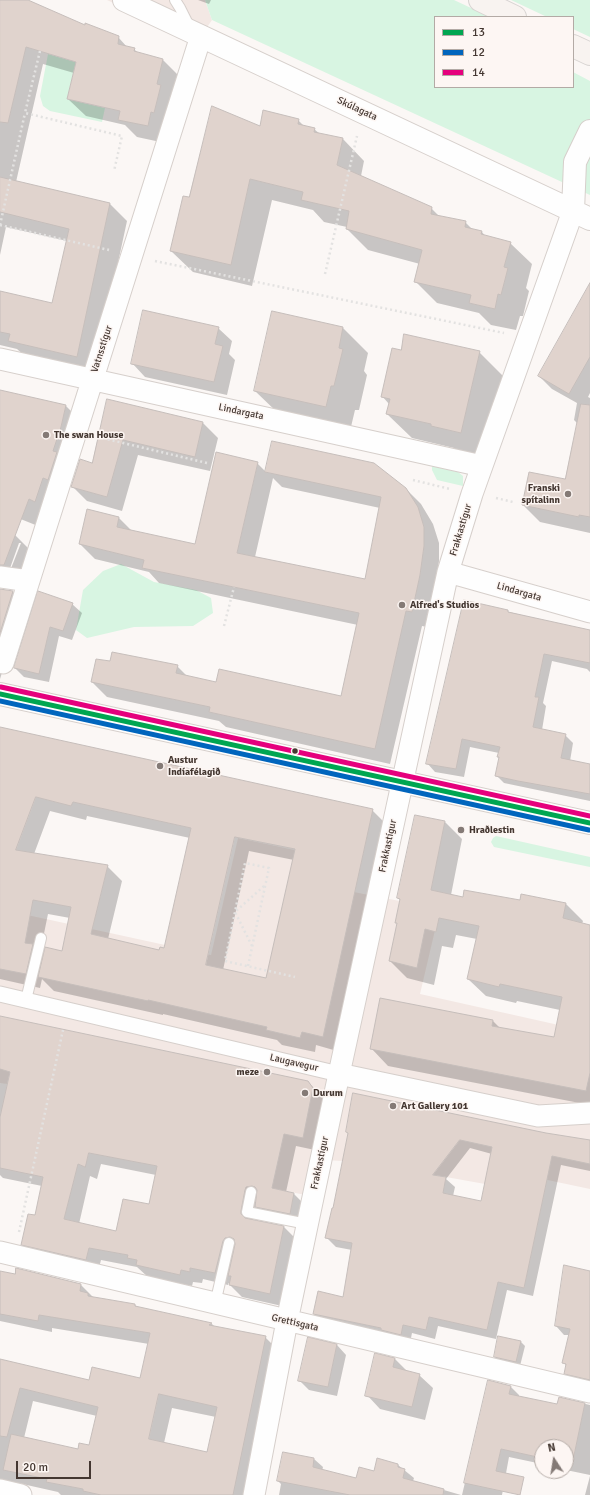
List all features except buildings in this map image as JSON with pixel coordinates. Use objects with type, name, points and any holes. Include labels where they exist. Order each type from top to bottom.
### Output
[{"type":"main road","points":[[480,0],[513,16]]},
{"type":"main road","points":[[574,46],[590,54]]},
{"type":"street","name":"Skúlagata","points":[[124,0],[582,215]]},
{"type":"street","name":"Vatnsstígur","points":[[3,662],[92,380],[196,34]]},
{"type":"street","name":"Frakkastígur","points":[[254,1495],[287,1321],[338,1074],[448,572],[482,466],[582,215],[575,162],[590,131]]},
{"type":"street","points":[[582,215],[590,197]]},
{"type":"street","name":"Lindargata","points":[[0,359],[482,466]]},
{"type":"street","name":"Lindargata","points":[[448,572],[590,612]]},
{"type":"street","points":[[0,577],[29,581]]},
{"type":"street","points":[[0,694],[590,823]]},
{"type":"street","name":"Laugavegur","points":[[0,994],[338,1074],[538,1116],[590,1113]]},
{"type":"street","name":"Grettisgata","points":[[7,1253],[215,1304],[590,1392]]},
{"type":"street","points":[[0,1490],[20,1495]]},
{"type":"lane","points":[[175,0],[196,34]]},
{"type":"lane","points":[[26,1000],[40,938]]},
{"type":"lane","points":[[251,1192],[247,1212],[307,1224]]},
{"type":"lane","points":[[215,1304],[229,1243]]},
{"type":"path","points":[[40,52],[0,225],[102,248]]},
{"type":"path","points":[[26,113],[122,136],[114,171]]},
{"type":"path","points":[[325,274],[352,156]]},
{"type":"path","points":[[150,260],[495,331]]},
{"type":"path","points":[[76,432],[207,462]]},
{"type":"path","points":[[500,499],[513,502]]},
{"type":"path","points":[[224,626],[234,587]]},
{"type":"path","points":[[248,966],[269,868],[245,863],[224,962],[295,976]]},
{"type":"path","points":[[235,912],[265,886]]},
{"type":"path","points":[[235,912],[252,947]]},
{"type":"path","points":[[7,1253],[67,1010]]},
{"type":"shaded area","points":[[107,0],[205,0],[212,20],[201,36],[186,37]]},
{"type":"shaded area","points":[[238,838],[361,864],[354,892],[440,909],[420,994],[590,1032],[590,1189],[519,1174],[485,1184],[407,1170],[363,1167],[342,1161],[325,1160],[316,1197],[275,1189],[261,1190],[226,1201],[12,1064],[7,1084],[0,1083],[0,909],[211,955]]},
{"type":"green space","points":[[205,0],[454,0],[488,16],[434,16],[434,88],[574,88],[574,73],[590,81],[590,195],[212,20]]},
{"type":"green space","points":[[511,0],[590,0],[590,37],[574,29],[574,16],[545,16]]},
{"type":"green space","points":[[48,54],[76,62],[67,99],[105,108],[102,122],[50,111],[43,106],[40,96]]},
{"type":"green space","points":[[432,466],[458,472],[463,476],[463,486],[437,480],[432,470]]},
{"type":"green space","points":[[121,564],[154,582],[196,590],[211,598],[213,613],[193,626],[134,627],[87,638],[76,630],[83,590],[103,571]]},
{"type":"green space","points":[[496,836],[590,857],[590,867],[494,847],[491,842]]},
{"type":"transit line","name":"14","points":[[1,687],[590,816]]},
{"type":"transit line","name":"13","points":[[0,694],[590,823]]},
{"type":"transit line","name":"12","points":[[0,701],[589,830]]},
{"type":"place","name":"The swan House","points":[[46,435]]},
{"type":"place","name":"Franski spítalinn","points":[[568,494]]},
{"type":"place","name":"Alfred's Studios","points":[[402,605]]},
{"type":"place","name":"Austur Indíafélagið","points":[[160,766]]},
{"type":"place","name":"Hraðlestin","points":[[461,830]]},
{"type":"place","name":"meze","points":[[267,1072]]},
{"type":"place","name":"Durum","points":[[305,1093]]},
{"type":"place","name":"Art Gallery 101","points":[[393,1106]]}]
